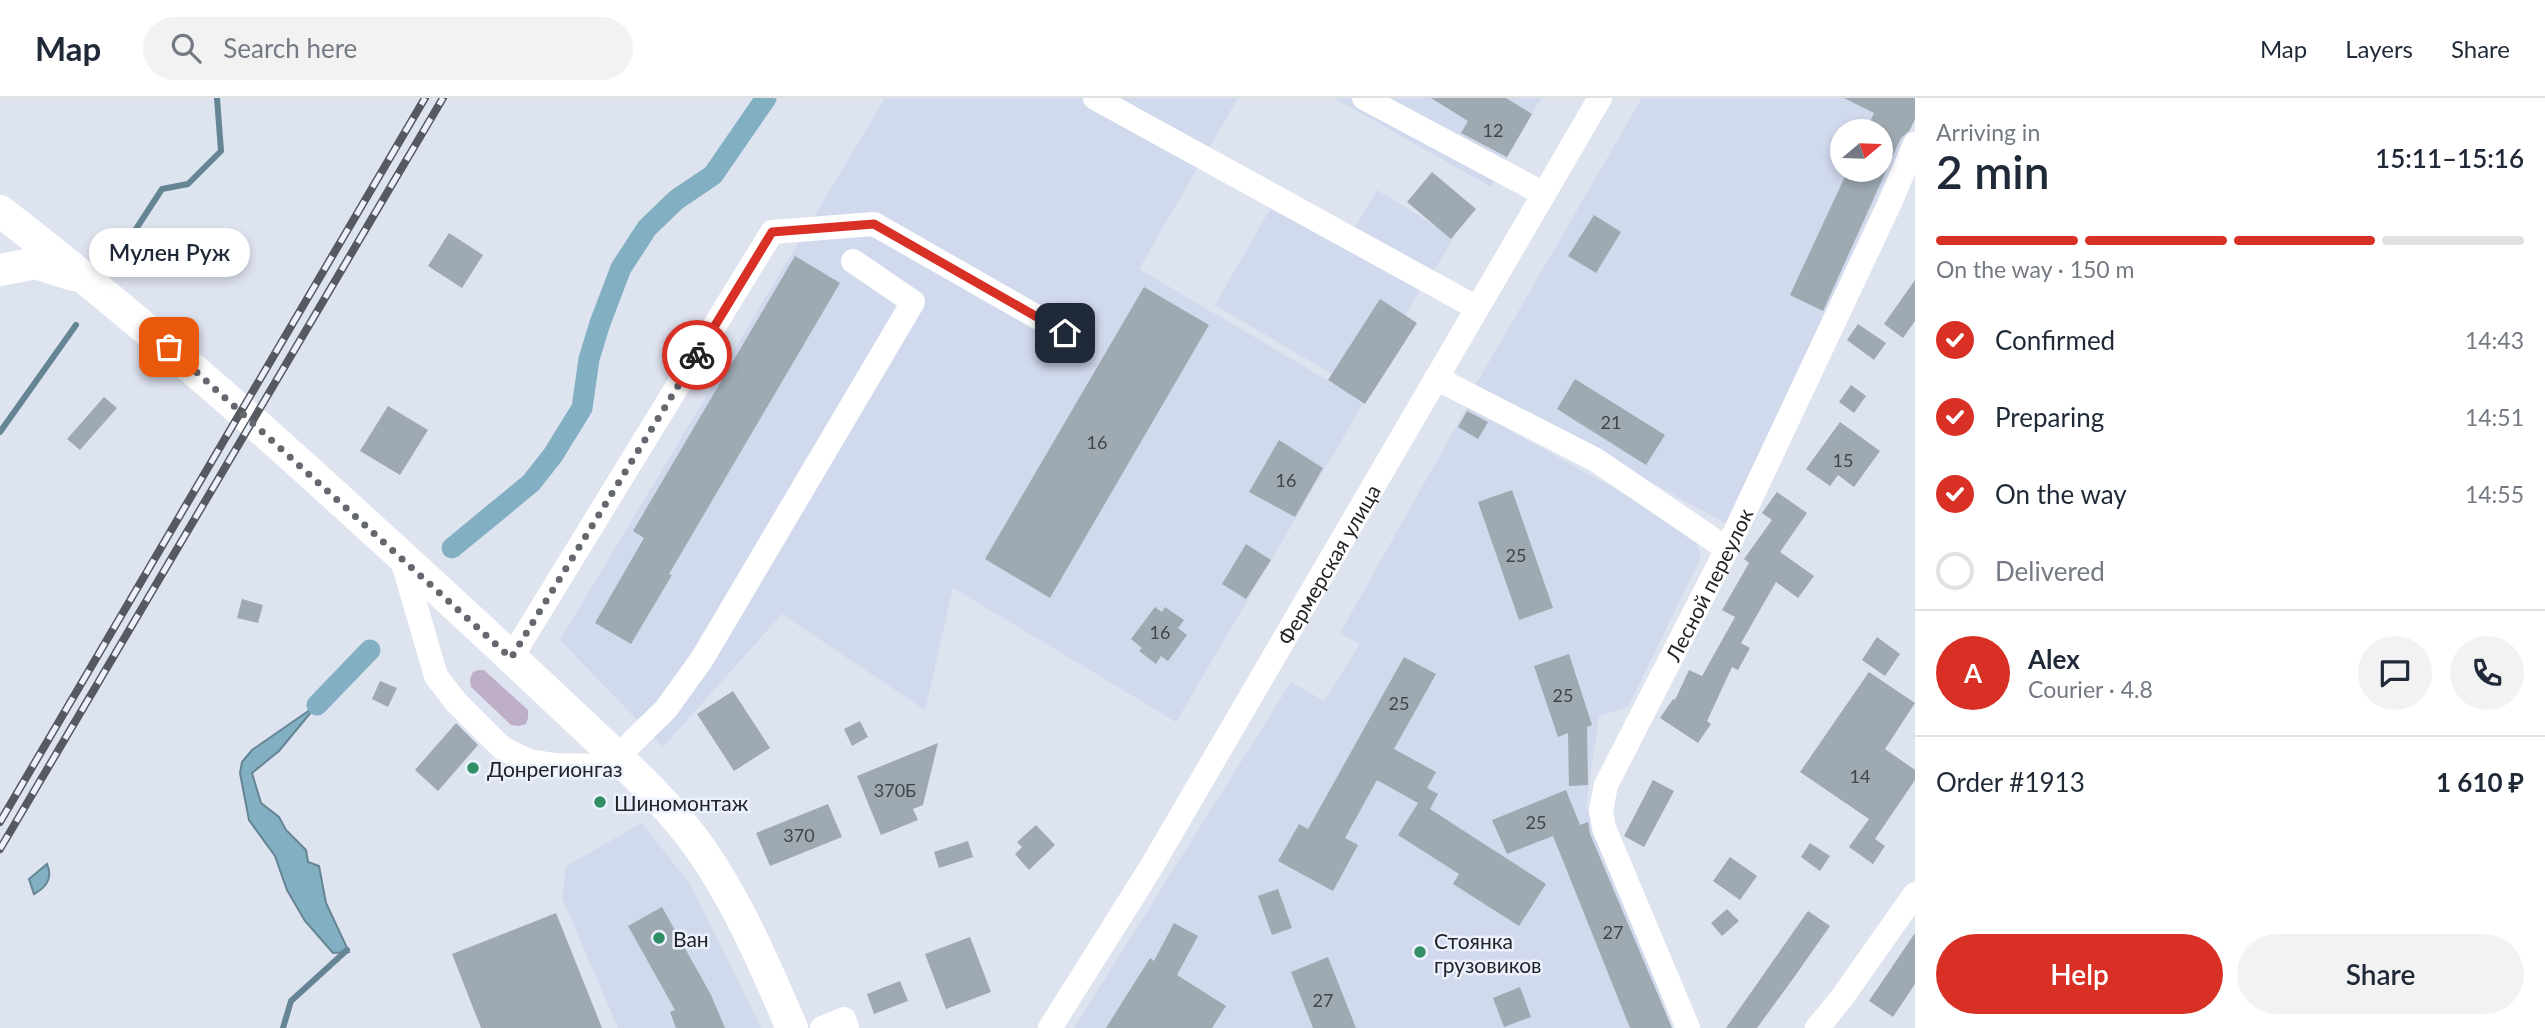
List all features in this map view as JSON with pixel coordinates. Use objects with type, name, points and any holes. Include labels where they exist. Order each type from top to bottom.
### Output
[{"type":"main road","points":[[0,211],[188,363],[511,658],[675,815],[727,890],[761,955],[792,1028]]},
{"type":"main road","points":[[0,270],[36,263],[63,270],[97,288]]},
{"type":"street","points":[[1095,98],[1477,308]]},
{"type":"street","points":[[1364,98],[1544,194]]},
{"type":"street","name":"Фермерская улица","points":[[1050,1028],[1150,869],[1600,98]]},
{"type":"street","name":"Лесной переулок","points":[[1688,1028],[1604,828],[1601,811],[1606,785],[1727,549],[1889,205],[1915,144]]},
{"type":"street","points":[[511,658],[772,232],[874,224],[1065,333]]},
{"type":"street","points":[[401,556],[436,676],[456,701],[502,748],[529,761],[555,765],[622,762],[666,709],[702,659],[914,302],[853,261]]},
{"type":"street","points":[[1436,378],[1596,460],[1727,549]]},
{"type":"street","points":[[1817,1028],[1842,999],[1915,894]]},
{"type":"street","points":[[822,1028],[844,1019],[847,1028]]},
{"type":"shaded area","points":[[885,98],[1238,98],[1139,269],[1364,402],[1176,722],[953,588],[925,710],[782,614],[663,747],[560,640]]},
{"type":"shaded area","points":[[1334,98],[1541,98],[1491,187]]},
{"type":"shaded area","points":[[1642,98],[1915,98],[1915,116],[1894,162],[1894,119],[1830,119],[1830,182],[1885,182],[1727,524],[1475,386]]},
{"type":"shaded area","points":[[1377,190],[1454,237],[1432,274],[1355,228]]},
{"type":"shaded area","points":[[1273,204],[1420,290],[1361,391],[1215,305]]},
{"type":"shaded area","points":[[1467,407],[1692,531],[1701,557],[1628,707],[1599,716],[1586,807],[1590,817],[1596,816],[1672,1028],[1074,1028],[1291,682],[1324,701],[1360,644],[1340,633]]},
{"type":"shaded area","points":[[484,670],[528,710],[526,724],[511,725],[471,687],[470,679],[473,672]]},
{"type":"shaded area","points":[[317,705],[279,751],[252,773],[261,803],[279,817],[286,830],[306,850],[308,862],[319,866],[326,903],[349,952],[333,953],[305,921],[287,890],[275,856],[249,820],[240,773],[242,762],[252,750]]},
{"type":"shaded area","points":[[642,823],[692,887],[761,1028],[618,1028],[562,898],[566,866]]},
{"type":"shaded area","points":[[47,864],[48,882],[34,894],[29,879]]},
{"type":"building","points":[[1431,98],[1506,98],[1532,114],[1507,157],[1461,133],[1468,121]]},
{"type":"building","points":[[1844,98],[1915,98],[1915,119],[1894,154],[1894,119],[1871,119],[1874,113]]},
{"type":"building","points":[[1432,172],[1476,209],[1451,239],[1407,202]]},
{"type":"building","points":[[1842,182],[1881,182],[1823,311],[1790,295]]},
{"type":"building","points":[[1594,215],[1621,232],[1596,273],[1568,256]]},
{"type":"building","points":[[449,233],[483,255],[462,288],[428,266]]},
{"type":"building","points":[[795,256],[840,283],[669,574],[672,575],[631,644],[595,623],[644,538],[633,531]]},
{"type":"building","points":[[1915,280],[1915,321],[1903,338],[1884,324]]},
{"type":"building","points":[[1144,287],[1209,325],[1050,598],[985,559]]},
{"type":"building","points":[[1380,299],[1417,323],[1365,404],[1328,380]]},
{"type":"building","points":[[1858,324],[1886,343],[1874,360],[1847,340]]},
{"type":"building","points":[[1575,379],[1665,435],[1646,465],[1557,409]]},
{"type":"building","points":[[1851,385],[1866,396],[1854,413],[1839,402]]},
{"type":"building","points":[[104,397],[117,408],[80,450],[67,439]]},
{"type":"building","points":[[388,406],[428,430],[400,475],[360,451]]},
{"type":"building","points":[[1467,411],[1488,422],[1478,439],[1458,427]]},
{"type":"building","points":[[1840,422],[1880,451],[1854,487],[1838,475],[1830,486],[1806,469]]},
{"type":"building","points":[[1279,440],[1323,468],[1295,517],[1249,492]]},
{"type":"building","points":[[1512,490],[1553,608],[1519,620],[1478,502]]},
{"type":"building","points":[[1777,492],[1807,513],[1780,552],[1814,576],[1798,598],[1776,582],[1741,643],[1750,648],[1738,670],[1732,667],[1707,721],[1711,724],[1698,743],[1660,718],[1673,699],[1675,700],[1689,670],[1702,676],[1735,617],[1722,610],[1749,563],[1744,559],[1772,520],[1762,513]]},
{"type":"building","points":[[1246,544],[1271,560],[1246,599],[1222,584]]},
{"type":"building","points":[[242,599],[263,605],[258,623],[237,618]]},
{"type":"building","points":[[1155,607],[1162,612],[1165,607],[1184,620],[1178,628],[1187,635],[1168,661],[1161,656],[1156,664],[1139,651],[1142,648],[1131,639]]},
{"type":"building","points":[[1877,637],[1900,654],[1885,676],[1862,660]]},
{"type":"building","points":[[1569,654],[1592,725],[1587,727],[1588,785],[1569,786],[1568,733],[1558,737],[1534,666]]},
{"type":"building","points":[[1404,657],[1436,674],[1394,749],[1436,772],[1427,788],[1438,794],[1430,809],[1546,884],[1519,926],[1453,884],[1459,874],[1398,835],[1418,803],[1377,780],[1345,838],[1358,845],[1333,891],[1278,861],[1299,824],[1308,829]]},
{"type":"building","points":[[1869,672],[1915,703],[1885,749],[1915,770],[1915,780],[1875,839],[1885,846],[1873,864],[1849,847],[1869,819],[1800,772]]},
{"type":"building","points":[[380,681],[397,688],[388,707],[372,699]]},
{"type":"building","points":[[733,691],[770,748],[734,771],[697,714]]},
{"type":"building","points":[[860,721],[868,737],[852,746],[844,729]]},
{"type":"building","points":[[456,723],[478,745],[438,791],[415,770]]},
{"type":"building","points":[[938,743],[923,805],[913,809],[918,820],[881,835],[857,776]]},
{"type":"building","points":[[1653,780],[1674,791],[1644,847],[1624,836]]},
{"type":"building","points":[[1566,790],[1580,825],[1588,822],[1590,834],[1672,1028],[1630,1028],[1553,836],[1507,854],[1492,820]]},
{"type":"building","points":[[828,804],[842,837],[770,866],[756,833]]},
{"type":"building","points":[[1036,825],[1055,845],[1029,870],[1015,854],[1022,847],[1017,842]]},
{"type":"building","points":[[968,841],[973,857],[939,868],[934,852]]},
{"type":"building","points":[[1810,843],[1830,856],[1820,871],[1801,857]]},
{"type":"building","points":[[1730,857],[1757,876],[1740,900],[1713,881]]},
{"type":"building","points":[[1278,889],[1292,928],[1272,935],[1258,896]]},
{"type":"building","points":[[662,907],[711,995],[725,1028],[676,1028],[670,1012],[675,1010],[628,926]]},
{"type":"building","points":[[1727,909],[1739,921],[1722,936],[1711,923]]},
{"type":"building","points":[[1808,911],[1830,926],[1795,976],[1757,1028],[1726,1028]]},
{"type":"building","points":[[556,913],[602,1028],[481,1028],[452,954]]},
{"type":"building","points":[[1174,923],[1198,936],[1177,975],[1226,1006],[1212,1028],[1106,1028],[1150,958],[1154,961]]},
{"type":"building","points":[[1915,933],[1915,984],[1893,1017],[1869,1001]]},
{"type":"building","points":[[970,937],[991,992],[946,1009],[925,954]]},
{"type":"building","points":[[1328,957],[1356,1028],[1313,1028],[1291,972]]},
{"type":"building","points":[[900,981],[908,1001],[874,1014],[867,994]]},
{"type":"building","points":[[1520,987],[1531,1017],[1504,1027],[1493,998]]},
{"type":"waterway","points":[[123,249],[162,189],[188,184],[221,151],[217,98]]},
{"type":"waterway","points":[[452,548],[531,483],[553,455],[582,408],[589,359],[621,268],[647,228],[676,200],[713,175],[766,98]]},
{"type":"waterway","points":[[0,432],[76,325]]},
{"type":"waterway","points":[[317,705],[370,650]]},
{"type":"waterway","points":[[283,1028],[291,1001],[347,950]]},
{"type":"railway","points":[[0,822],[425,98]]},
{"type":"railway","points":[[0,849],[443,98]]},
{"type":"way so far","points":[[169,347],[511,658],[697,355]]},
{"type":"place","name":"Мулен Руж","points":[[169,347]]},
{"type":"place","name":"Донрегионгаз","points":[[473,768]]},
{"type":"place","name":"Шиномонтаж","points":[[600,802]]},
{"type":"place","name":"Ван","points":[[659,938]]},
{"type":"place","name":"Стоянка грузовиков","points":[[1420,952]]},
{"type":"route","points":[[697,355],[772,232],[874,224],[1065,333]]}]
